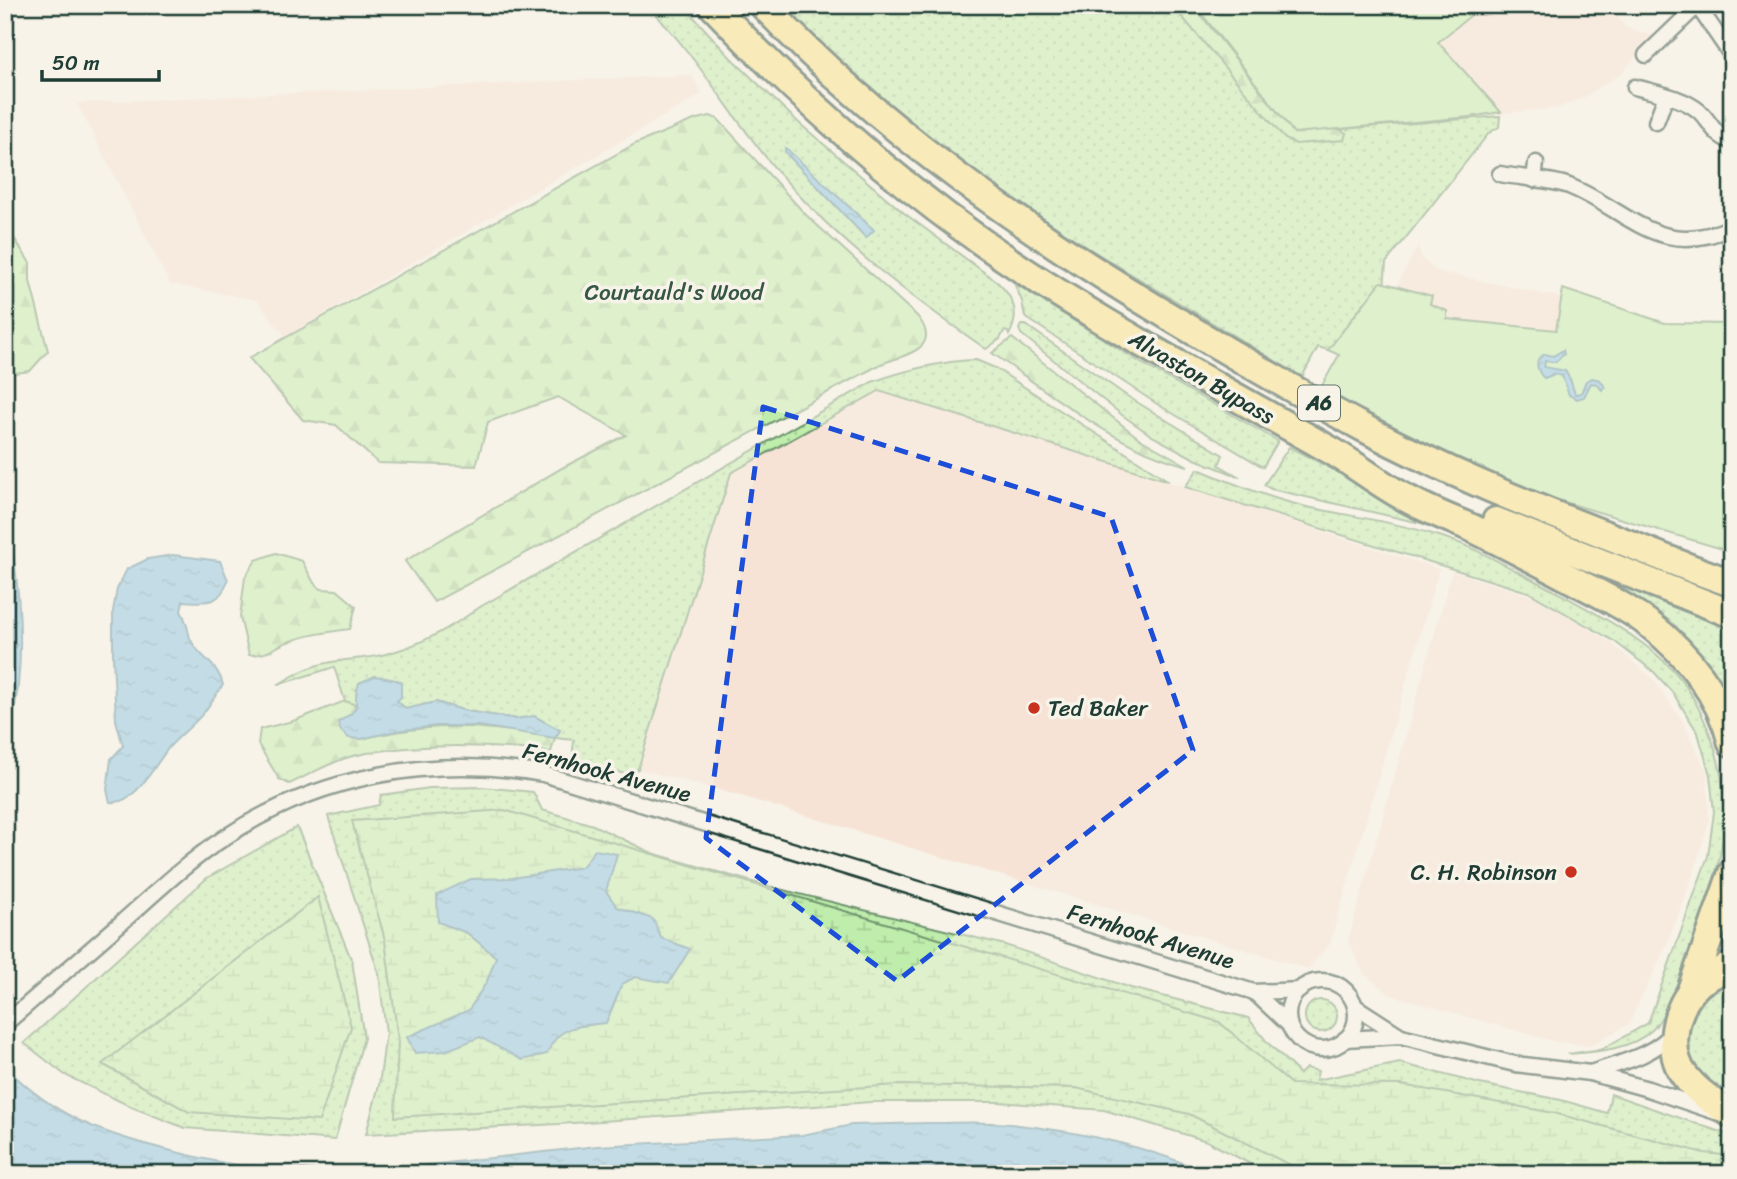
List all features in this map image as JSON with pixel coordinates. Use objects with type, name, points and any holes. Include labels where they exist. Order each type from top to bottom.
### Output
[{"type":"highway","name":"Alvaston Bypass","points":[[712,5],[781,76],[888,171],[961,228],[1034,278],[1339,454],[1403,497],[1501,541],[1613,601],[1649,624],[1695,668],[1720,710],[1732,743]]},
{"type":"highway","name":"Alvaston Bypass","points":[[763,5],[835,75],[915,144],[987,200],[1059,249],[1215,344],[1365,429],[1524,503],[1593,530]]},
{"type":"highway","points":[[1339,454],[1520,532],[1732,614]]},
{"type":"highway","points":[[1593,530],[1732,583]]},
{"type":"highway","name":"A6","points":[[1593,530],[1732,566]]},
{"type":"highway","points":[[1732,873],[1675,1031],[1677,1061],[1684,1074],[1706,1096],[1732,1114]]},
{"type":"highway","points":[[1690,993],[1706,978],[1732,965]]},
{"type":"street","points":[[1646,55],[1697,6],[1732,56]]},
{"type":"street","points":[[1635,87],[1683,101],[1700,112],[1717,135],[1732,142]]},
{"type":"street","points":[[1656,121],[1666,96]]},
{"type":"street","points":[[1534,180],[1536,163]]},
{"type":"street","points":[[1500,174],[1567,186],[1627,220],[1670,236],[1697,239],[1732,227]]},
{"type":"street","name":"Fernhook Avenue","points":[[5,1024],[181,871],[222,839],[247,824],[277,808],[347,781],[440,766],[510,769],[543,774],[1254,992],[1300,990],[1315,981],[1332,982],[1346,990],[1356,1007],[1401,1036]]},
{"type":"street","points":[[1288,1024],[1289,1010],[1300,990]]},
{"type":"street","name":"Fernhook Avenue","points":[[1254,992],[1308,1047],[1327,1049],[1337,1046],[1345,1039],[1401,1036],[1515,1064],[1590,1073],[1648,1089],[1709,1111],[1732,1114]]},
{"type":"street","points":[[1345,1039],[1354,1028],[1356,1007]]},
{"type":"street","name":"Fernhook Avenue","points":[[1590,1073],[1646,1053],[1667,1040],[1675,1031]]},
{"type":"highlighted area","points":[[763,407],[1111,517],[1193,750],[897,981],[706,838]]},
{"type":"shaded area","points":[[1195,5],[1503,5],[1510,9],[1513,5],[1611,5],[1625,27],[1654,36],[1621,74],[1586,96],[1559,108],[1294,133]]},
{"type":"shaded area","points":[[692,75],[702,94],[285,337],[257,300],[170,284],[77,103]]},
{"type":"shaded area","points":[[1418,246],[1422,259],[1437,271],[1562,298],[1557,330],[1447,321],[1447,311],[1430,304],[1431,296],[1397,285]]},
{"type":"shaded area","points":[[879,391],[1050,443],[1439,569],[1330,944],[1308,969],[741,796],[638,769],[731,473]]},
{"type":"shaded area","points":[[1452,571],[1542,599],[1608,640],[1654,680],[1682,720],[1707,771],[1709,821],[1669,940],[1629,1024],[1590,1046],[1556,1042],[1390,995],[1364,974],[1348,941]]},
{"type":"green space","points":[[648,5],[683,5],[730,57],[799,123],[904,213],[996,281],[1011,299],[1015,313],[1009,335],[1004,331],[1000,339],[986,349],[906,291],[856,250],[808,205],[772,165],[699,66]]},
{"type":"green space","points":[[779,5],[1195,5],[1294,133],[1500,116],[1499,127],[1489,133],[1386,263],[1384,289],[1363,304],[1328,350],[1318,347],[1302,377],[985,186],[854,77]]},
{"type":"green space","points":[[1172,5],[1193,5],[1294,133],[1337,128],[1346,133],[1344,140],[1296,144],[1285,139]]},
{"type":"green space","points":[[1195,5],[1479,5],[1474,9],[1475,12],[1438,42],[1501,112],[1294,133]]},
{"type":"green space","name":"Courtauld's Wood","points":[[710,116],[718,119],[806,215],[918,317],[925,328],[926,337],[923,344],[909,354],[881,364],[434,602],[405,561],[562,468],[626,435],[558,397],[488,422],[476,466],[378,463],[336,425],[303,420],[249,358],[635,144]]},
{"type":"green space","points":[[5,214],[11,233],[30,263],[30,281],[48,351],[30,371],[7,374]]},
{"type":"green space","points":[[1381,282],[1432,296],[1430,304],[1447,311],[1447,319],[1556,330],[1563,289],[1665,323],[1732,324],[1732,552],[1528,491],[1448,456],[1320,389],[1339,355],[1328,350]]},
{"type":"green space","points":[[1014,283],[1141,363],[1278,441],[1263,467],[1157,404],[1025,317]]},
{"type":"green space","points":[[1021,325],[1026,325],[1127,396],[1223,455],[1219,465],[1240,477],[1195,459],[1152,436],[1021,334]]},
{"type":"green space","points":[[1012,338],[1140,439],[1188,466],[1135,446],[1110,433],[992,353]]},
{"type":"green space","points":[[976,360],[995,368],[1169,481],[879,391],[731,473],[638,769],[625,774],[572,760],[574,740],[555,738],[560,730],[534,716],[517,719],[466,711],[436,702],[406,709],[397,701],[400,681],[375,676],[356,690],[358,706],[345,701],[334,667],[277,685],[314,666],[382,655],[433,636],[872,382],[923,367]]},
{"type":"green space","points":[[1289,447],[1451,530],[1271,489],[1264,485]]},
{"type":"green space","points":[[1198,469],[1293,503],[1405,526],[1466,546],[1611,622],[1640,641],[1680,678],[1700,711],[1717,756],[1725,806],[1724,830],[1715,878],[1684,967],[1672,997],[1652,1030],[1623,1046],[1568,1054],[1602,1049],[1648,1023],[1708,856],[1714,812],[1710,775],[1698,733],[1673,693],[1654,672],[1614,641],[1528,592],[1185,487]]},
{"type":"green space","points":[[276,553],[302,561],[314,583],[321,589],[337,590],[356,606],[350,629],[301,638],[265,653],[249,655],[240,617],[245,577],[256,560]]},
{"type":"green space","points":[[1551,559],[1732,625],[1732,713],[1729,706]]},
{"type":"green space","points":[[345,701],[358,706],[339,722],[361,739],[412,730],[458,727],[504,730],[555,738],[551,752],[478,746],[400,748],[345,758],[289,784],[279,779],[258,744],[260,729],[293,721]]},
{"type":"green space","points":[[482,787],[533,792],[542,810],[593,825],[652,853],[767,886],[1005,945],[1131,988],[1248,1018],[1268,1043],[1300,1074],[1306,1068],[1318,1071],[1316,1080],[1400,1063],[1607,1113],[1611,1094],[1732,1136],[1732,1174],[1269,1174],[1207,1141],[1104,1110],[998,1102],[871,1102],[559,1124],[366,1134],[379,1085],[386,1033],[379,974],[328,816],[379,805],[381,795],[430,788]]},
{"type":"green space","points":[[504,810],[1219,1022],[1291,1084],[1402,1085],[1554,1113],[1704,1153],[1732,1156],[1732,1174],[1308,1174],[1189,1114],[1076,1088],[898,1085],[395,1117],[398,1039],[385,940],[352,821]]},
{"type":"green space","points":[[297,827],[352,961],[364,1038],[335,1140],[185,1128],[134,1108],[65,1075],[24,1043],[207,878]]},
{"type":"green space","points":[[318,897],[351,1027],[319,1121],[189,1112],[102,1064]]},
{"type":"green space","points":[[1732,982],[1732,1100],[1701,1077],[1693,1065],[1689,1036],[1692,1022],[1708,996],[1719,987]]},
{"type":"green space","points":[[1321,1000],[1332,1005],[1337,1016],[1332,1027],[1321,1032],[1310,1027],[1305,1016],[1310,1005]]},
{"type":"water","points":[[785,148],[874,230],[866,238],[785,152]]},
{"type":"water","points":[[1563,350],[1564,354],[1556,362],[1545,361],[1544,367],[1565,371],[1575,394],[1581,393],[1586,381],[1592,378],[1600,380],[1605,387],[1602,390],[1597,384],[1591,383],[1584,397],[1577,399],[1569,395],[1562,376],[1555,374],[1544,378],[1538,369],[1539,358],[1545,354],[1553,356]]},
{"type":"water","points":[[5,508],[16,574],[20,663],[5,754]]},
{"type":"water","points":[[173,555],[220,561],[228,580],[216,598],[205,602],[183,601],[181,611],[193,645],[216,670],[223,685],[205,711],[170,746],[137,790],[119,801],[110,802],[107,790],[111,759],[123,746],[116,720],[113,657],[113,611],[117,589],[127,569],[148,559]]},
{"type":"water","points":[[375,676],[401,681],[401,697],[397,701],[406,709],[436,702],[466,711],[517,719],[534,716],[560,730],[555,738],[479,726],[436,726],[361,739],[349,738],[341,731],[338,722],[355,709],[359,683]]},
{"type":"water","points":[[595,850],[617,854],[606,891],[617,907],[653,919],[661,938],[690,949],[669,983],[635,977],[622,984],[606,1023],[578,1026],[563,1032],[547,1054],[522,1060],[480,1037],[445,1051],[415,1053],[407,1037],[469,1010],[487,981],[496,957],[467,933],[438,922],[437,895],[471,879],[512,878],[582,867]]},
{"type":"water","points":[[5,1066],[24,1084],[63,1112],[127,1139],[223,1163],[325,1171],[327,1174],[5,1174]]},
{"type":"water","points":[[980,1122],[1035,1127],[1112,1141],[1162,1155],[1209,1174],[389,1174],[429,1165],[597,1146],[802,1135],[852,1125]]},
{"type":"place","name":"Ted Baker","points":[[1034,708]]},
{"type":"place","name":"C. H. Robinson","points":[[1571,872]]}]
